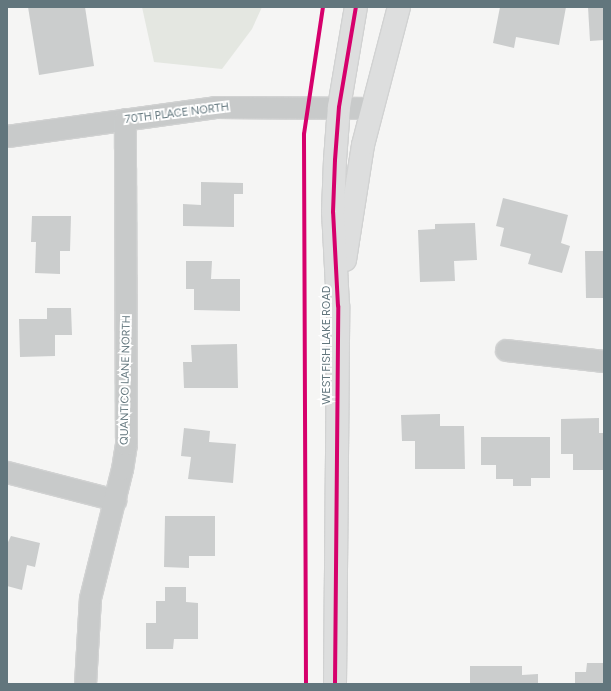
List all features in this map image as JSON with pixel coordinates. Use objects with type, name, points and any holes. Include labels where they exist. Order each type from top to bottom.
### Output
[{"type":"street","name":"WEST FISH LAKE ROAD","points":[[335,684],[338,306],[333,212],[339,107],[356,7]]},
{"type":"street","name":"WEST FISH LAKE ROAD","points":[[338,306],[372,108],[399,7]]},
{"type":"street","name":"70TH PLACE NORTH","points":[[7,136],[215,107],[372,108]]},
{"type":"street","name":"QUANTICO LANE NORTH","points":[[85,684],[90,598],[122,469],[127,420],[125,119]]},
{"type":"street","points":[[506,350],[604,361]]},
{"type":"street","points":[[7,472],[115,500]]},
{"type":"shaded area","points":[[142,7],[262,7],[252,29],[222,69],[154,62]]},
{"type":"building","points":[[28,7],[85,7],[94,66],[39,75]]},
{"type":"building","points":[[500,7],[566,7],[559,45],[516,37],[514,48],[493,43]]},
{"type":"building","points":[[588,7],[604,7],[604,40],[590,41]]},
{"type":"building","points":[[201,182],[243,183],[243,194],[234,194],[234,227],[183,226],[183,204],[201,205]]},
{"type":"building","points":[[503,198],[568,215],[561,243],[570,246],[562,273],[528,264],[531,254],[500,246],[504,228],[496,226]]},
{"type":"building","points":[[32,216],[71,216],[70,251],[60,251],[60,274],[35,273],[36,242],[31,242]]},
{"type":"building","points":[[475,223],[477,260],[454,261],[455,281],[420,282],[418,230],[435,229],[435,224]]},
{"type":"building","points":[[585,251],[604,251],[604,298],[586,298]]},
{"type":"building","points":[[186,261],[212,261],[211,279],[240,279],[240,311],[194,310],[194,289],[186,289]]},
{"type":"building","points":[[47,308],[71,308],[72,335],[55,335],[55,356],[20,357],[19,319],[47,319]]},
{"type":"building","points":[[237,344],[238,388],[184,388],[183,362],[192,362],[191,345]]},
{"type":"building","points":[[440,414],[440,426],[464,426],[465,469],[415,469],[415,441],[402,441],[401,415]]},
{"type":"building","points":[[599,418],[599,433],[604,433],[604,470],[573,470],[573,454],[561,454],[561,419]]},
{"type":"building","points":[[184,428],[210,431],[209,442],[236,444],[233,483],[188,479],[191,457],[181,456]]},
{"type":"building","points":[[481,437],[550,437],[550,478],[531,478],[531,486],[513,486],[513,479],[496,479],[496,465],[481,465]]},
{"type":"building","points":[[165,516],[215,516],[215,556],[189,556],[189,568],[164,567]]},
{"type":"building","points":[[11,536],[40,543],[35,567],[27,565],[22,590],[7,586],[7,544]]},
{"type":"building","points":[[165,587],[186,587],[186,602],[198,603],[198,639],[174,639],[173,649],[146,649],[146,623],[156,623],[156,601],[165,601]]},
{"type":"building","points":[[587,663],[604,663],[604,684],[575,684],[575,672],[586,672]]},
{"type":"building","points":[[470,666],[522,666],[522,675],[538,674],[538,684],[470,684]]},
{"type":"cycle path","points":[[306,684],[304,134],[323,7]]},
{"type":"cycle path","points":[[335,684],[338,306],[333,212],[339,107],[356,7]]}]
